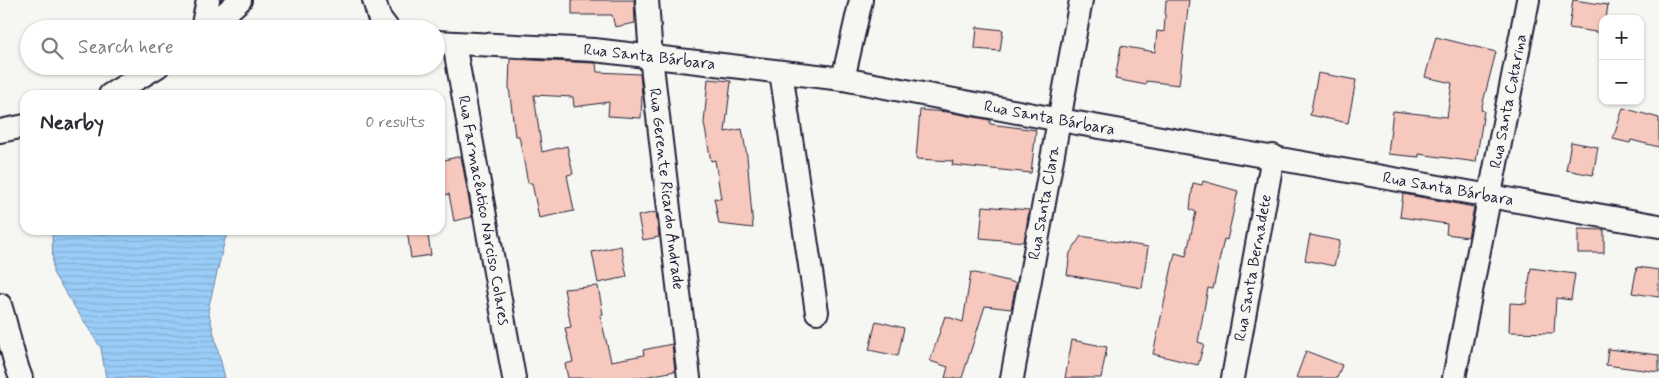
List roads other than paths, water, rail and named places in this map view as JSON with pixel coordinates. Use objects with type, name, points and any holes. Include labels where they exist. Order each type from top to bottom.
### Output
[{"type":"street","points":[[204,20],[208,0]]},
{"type":"street","points":[[218,20],[240,0]]},
{"type":"street","points":[[374,0],[381,20]]},
{"type":"street","name":"Rua Gerente Ricardo Andrade","points":[[647,0],[651,57],[689,378]]},
{"type":"street","points":[[843,79],[861,0]]},
{"type":"street","name":"Rua Santa Clara","points":[[1012,378],[1081,0]]},
{"type":"street","name":"Rua Santa Catarina","points":[[1454,378],[1528,0]]},
{"type":"street","name":"Rua Santa Bárbara","points":[[445,42],[594,50],[843,79],[1060,120],[1273,156],[1659,226]]},
{"type":"street","name":"Rua Farmacêutico Narciso Colares","points":[[445,42],[514,378]]},
{"type":"street","points":[[781,72],[817,312]]},
{"type":"street","points":[[118,90],[143,75]]},
{"type":"street","points":[[0,131],[20,127]]},
{"type":"street","name":"Rua Santa Bernadete","points":[[1233,378],[1273,156]]},
{"type":"street","points":[[0,305],[7,326],[14,361],[21,378]]},
{"type":"water","points":[[52,235],[228,235],[225,239],[208,310],[225,378],[106,378],[101,348],[53,273]]}]
